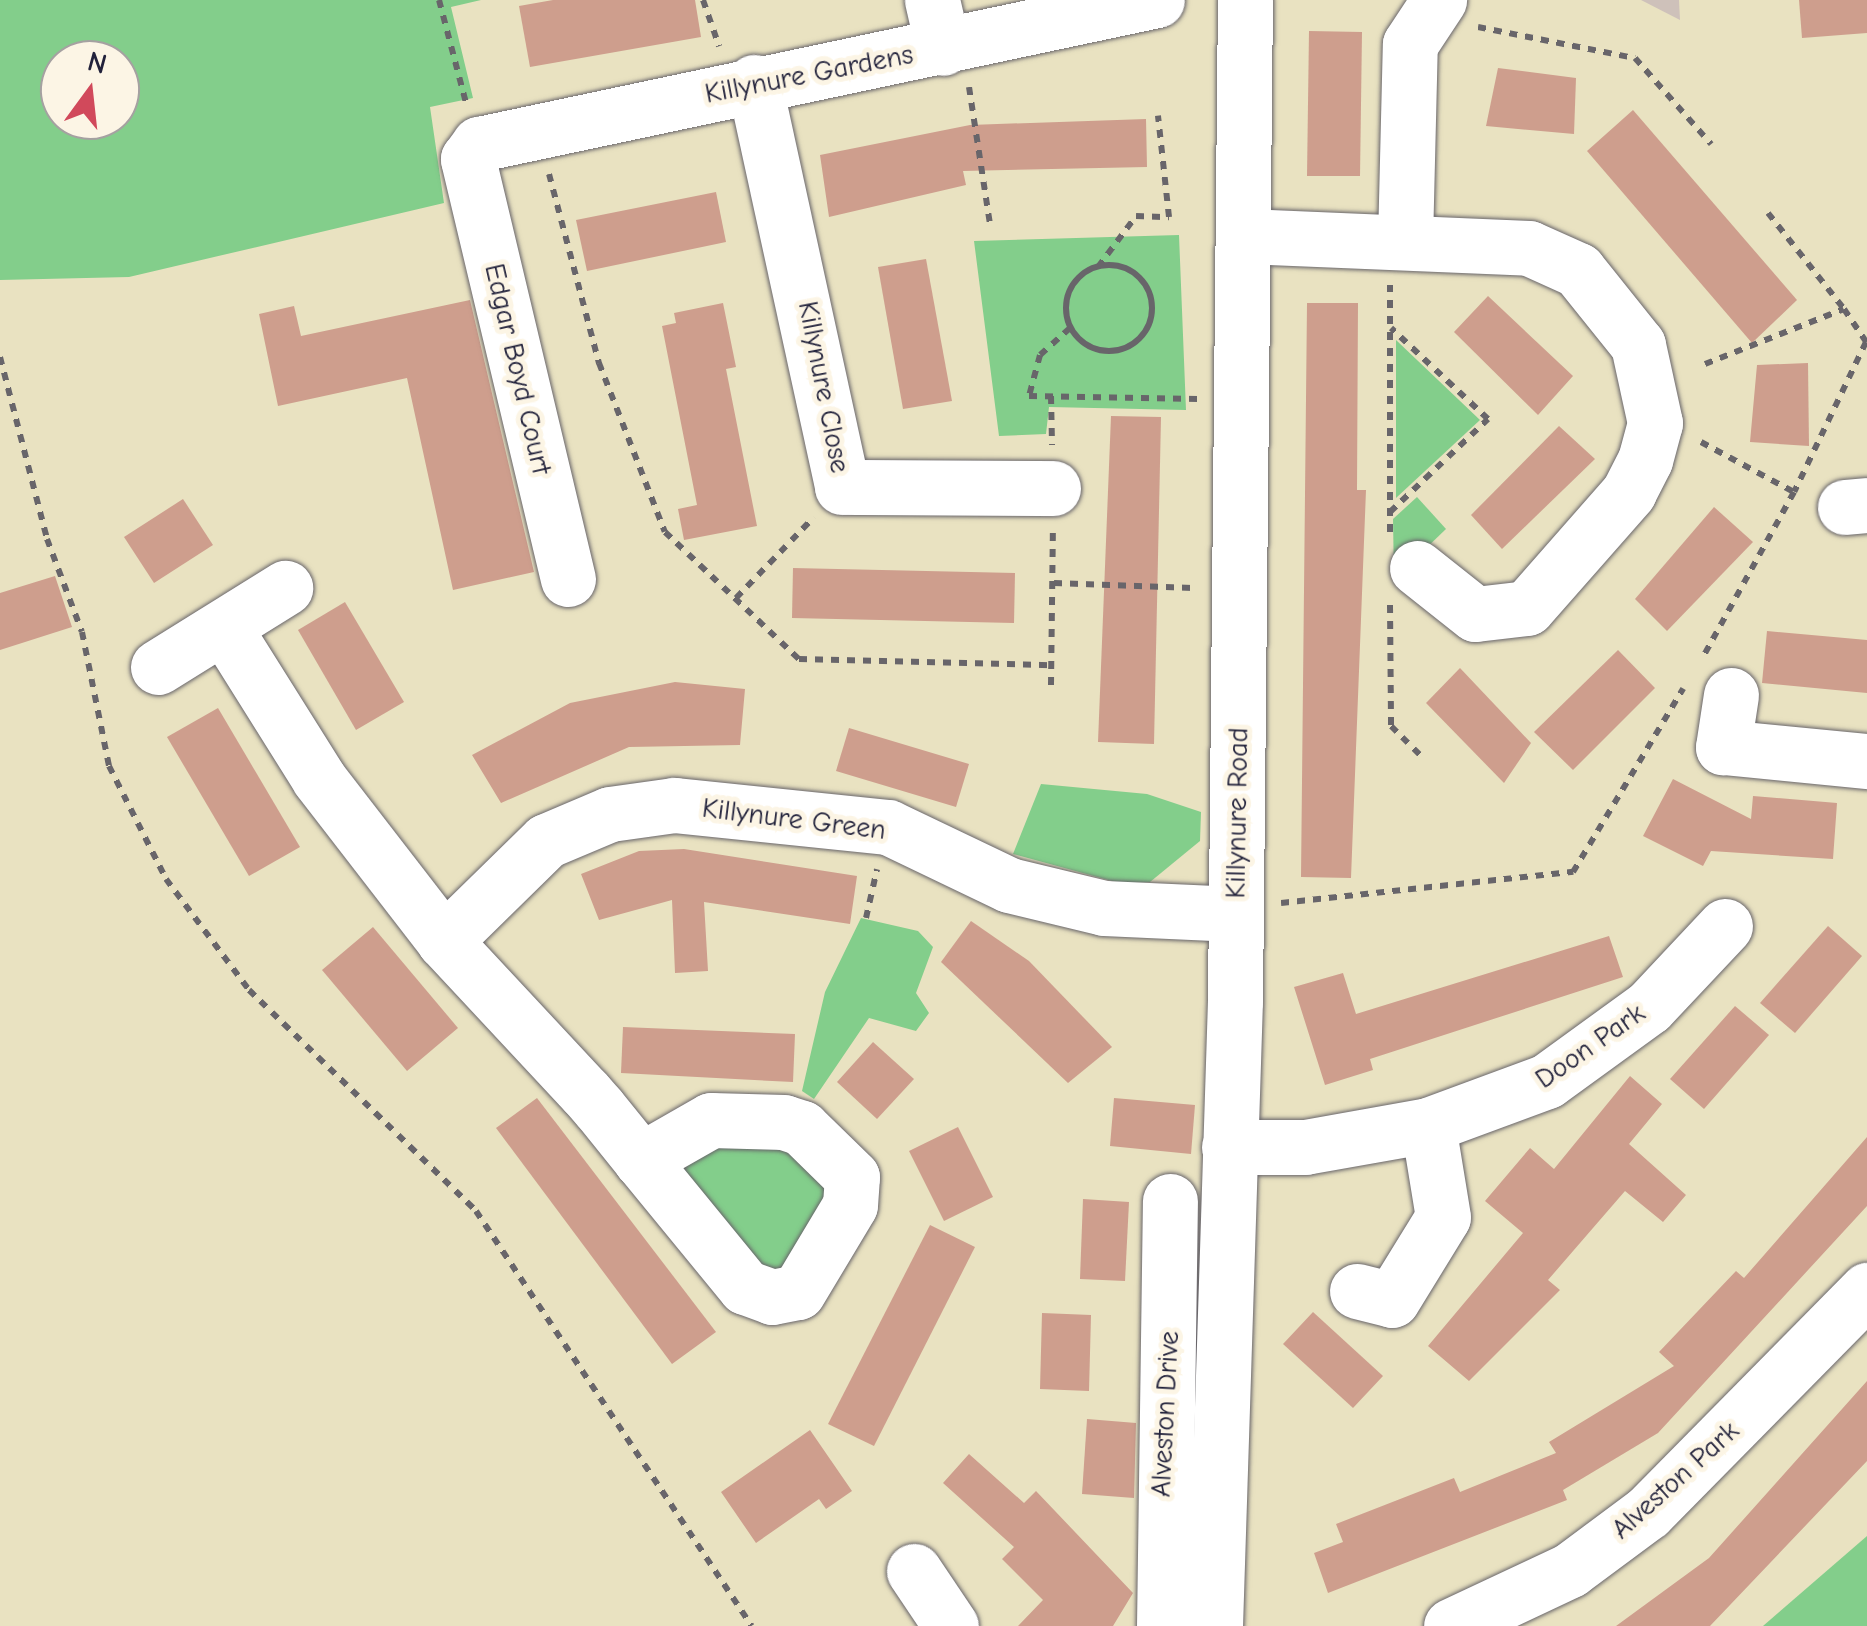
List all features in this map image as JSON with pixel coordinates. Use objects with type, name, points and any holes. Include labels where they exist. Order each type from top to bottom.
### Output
[{"type":"street","name":"Killynure Gardens","points":[[471,138],[542,132],[946,31],[1157,0]]},
{"type":"street","name":"Killynure Road","points":[[1215,1626],[1229,1147],[1247,910],[1240,589],[1246,0]]},
{"type":"street","points":[[1398,259],[1410,44],[1458,14]]},
{"type":"street","name":"Killynure Close","points":[[754,82],[842,487],[1052,488]]},
{"type":"street","name":"Edgar Boyd Court","points":[[471,138],[568,579]]},
{"type":"street","points":[[1245,236],[1398,259],[1529,248],[1578,270],[1638,345],[1655,423],[1629,492],[1526,608],[1475,614],[1399,570]]},
{"type":"street","points":[[158,667],[225,629],[285,588]]},
{"type":"street","points":[[225,629],[319,779],[444,940],[642,1160]]},
{"type":"street","points":[[1704,682],[1723,747],[1867,761]]},
{"type":"street","name":"Killynure Green","points":[[444,940],[546,841],[610,814],[674,806],[888,828],[1008,884],[1104,908],[1247,910]]},
{"type":"street","name":"Doon Park","points":[[1229,1147],[1305,1147],[1428,1125],[1547,1081],[1649,1007],[1725,926]]},
{"type":"street","points":[[1357,1291],[1392,1300],[1443,1218],[1428,1125]]},
{"type":"street","name":"Alveston Drive","points":[[1164,1626],[1170,1201]]},
{"type":"street","name":"Alveston Park","points":[[1451,1626],[1570,1570],[1648,1512],[1867,1290]]},
{"type":"street","points":[[914,1570],[951,1626]]},
{"type":"path","points":[[440,0],[471,138]]},
{"type":"path","points":[[1458,14],[1635,58],[1711,144]]},
{"type":"path","points":[[946,31],[990,225]]},
{"type":"path","points":[[1158,116],[1168,217],[1136,216],[1098,267],[1070,288],[1070,328],[1032,370],[1029,396],[1242,400]]},
{"type":"path","points":[[542,132],[599,363],[665,532],[798,659],[1051,665]]},
{"type":"path","points":[[1247,910],[1573,872],[1704,682],[1866,342],[1768,213]]},
{"type":"path","points":[[1398,259],[1390,328],[1390,512],[1399,570],[1391,726],[1424,758]]},
{"type":"path","points":[[1070,328],[1110,352],[1147,329],[1146,286],[1122,267],[1098,267]]},
{"type":"path","points":[[1705,364],[1844,309]]},
{"type":"path","points":[[1390,328],[1488,419],[1390,512]]},
{"type":"path","points":[[0,357],[109,766],[206,938],[476,1211],[690,1520],[752,1626]]},
{"type":"path","points":[[1050,685],[1054,583],[1051,396]]},
{"type":"path","points":[[1702,442],[1794,492]]},
{"type":"path","points":[[736,598],[842,487]]},
{"type":"path","points":[[1054,583],[1240,589]]},
{"type":"path","points":[[866,918],[881,853]]},
{"type":"shaded area","points":[[1641,0],[1679,0],[1680,20]]},
{"type":"green space","points":[[0,0],[481,0],[451,7],[473,98],[430,107],[444,203],[129,277],[0,280]]},
{"type":"green space","points":[[1179,235],[1186,410],[1049,407],[1046,434],[999,436],[974,241]]},
{"type":"green space","points":[[1396,340],[1480,420],[1396,498]]},
{"type":"green space","points":[[1417,497],[1446,529],[1394,579],[1393,519]]},
{"type":"green space","points":[[1041,784],[1147,794],[1201,812],[1200,841],[1150,882],[1123,884],[1013,854]]},
{"type":"green space","points":[[861,918],[918,931],[933,947],[916,993],[929,1013],[916,1031],[869,1018],[814,1099],[802,1091],[825,992]]},
{"type":"green space","points":[[791,1141],[833,1185],[803,1265],[772,1278],[679,1172],[691,1147]]},
{"type":"green space","points":[[1867,1536],[1867,1626],[1763,1626]]},
{"type":"building","points":[[553,0],[695,0],[701,37],[530,67],[519,6]]},
{"type":"building","points":[[1799,0],[1867,0],[1867,33],[1802,38]]},
{"type":"building","points":[[1309,31],[1362,32],[1360,176],[1307,176]]},
{"type":"building","points":[[1498,68],[1576,78],[1574,134],[1486,126]]},
{"type":"building","points":[[1633,110],[1797,300],[1752,343],[1587,151]]},
{"type":"building","points":[[1146,119],[1147,167],[963,171],[966,185],[829,217],[820,155],[970,125]]},
{"type":"building","points":[[716,192],[726,242],[587,271],[576,220]]},
{"type":"building","points":[[926,259],[952,401],[903,409],[878,267]]},
{"type":"building","points":[[1488,296],[1573,376],[1538,415],[1454,332]]},
{"type":"building","points":[[470,300],[534,572],[453,590],[407,378],[278,406],[259,314],[294,306],[301,336]]},
{"type":"building","points":[[723,303],[736,367],[726,369],[757,526],[684,540],[678,509],[697,505],[662,326],[676,323],[674,313]]},
{"type":"building","points":[[1307,303],[1358,303],[1357,490],[1366,490],[1351,878],[1301,877]]},
{"type":"building","points":[[1808,363],[1809,446],[1750,442],[1757,365]]},
{"type":"building","points":[[1111,416],[1161,417],[1154,744],[1098,742]]},
{"type":"building","points":[[1559,426],[1595,459],[1502,549],[1471,515]]},
{"type":"building","points":[[183,499],[213,545],[154,583],[124,537]]},
{"type":"building","points":[[1714,507],[1753,542],[1667,631],[1635,599]]},
{"type":"building","points":[[793,568],[1015,573],[1014,623],[792,618]]},
{"type":"building","points":[[55,576],[72,627],[0,650],[0,593]]},
{"type":"building","points":[[345,602],[404,702],[356,730],[298,630]]},
{"type":"building","points":[[1767,631],[1867,640],[1867,693],[1762,683]]},
{"type":"building","points":[[1618,650],[1655,688],[1573,770],[1534,732]]},
{"type":"building","points":[[1460,668],[1531,743],[1504,783],[1426,703]]},
{"type":"building","points":[[675,682],[745,689],[740,745],[629,747],[501,803],[472,755],[570,703]]},
{"type":"building","points":[[218,708],[300,847],[249,876],[167,737]]},
{"type":"building","points":[[849,728],[969,764],[956,807],[836,771]]},
{"type":"building","points":[[1673,779],[1751,819],[1753,796],[1837,803],[1833,859],[1711,851],[1703,866],[1643,836]]},
{"type":"building","points":[[684,849],[857,876],[850,924],[704,902],[708,971],[675,973],[672,900],[599,920],[581,874],[639,851]]},
{"type":"building","points":[[971,921],[1029,961],[1112,1047],[1068,1083],[941,962]]},
{"type":"building","points":[[1828,926],[1862,956],[1795,1033],[1760,1003]]},
{"type":"building","points":[[373,927],[458,1028],[407,1071],[322,970]]},
{"type":"building","points":[[1609,936],[1623,977],[1370,1059],[1373,1070],[1325,1085],[1294,987],[1343,973],[1356,1014]]},
{"type":"building","points":[[1735,1006],[1769,1035],[1704,1109],[1670,1079]]},
{"type":"building","points":[[623,1027],[795,1034],[793,1082],[621,1073]]},
{"type":"building","points":[[873,1042],[914,1079],[877,1119],[837,1082]]},
{"type":"building","points":[[1630,1076],[1662,1104],[1629,1144],[1686,1195],[1663,1222],[1625,1191],[1548,1280],[1560,1290],[1469,1381],[1428,1346],[1523,1233],[1485,1201],[1530,1148],[1554,1169]]},
{"type":"building","points":[[537,1098],[716,1332],[672,1364],[496,1128]]},
{"type":"building","points":[[1114,1098],[1195,1105],[1191,1154],[1110,1146]]},
{"type":"building","points":[[958,1127],[993,1197],[944,1221],[909,1151]]},
{"type":"building","points":[[1867,1137],[1867,1206],[1658,1433],[1563,1490],[1567,1500],[1328,1593],[1314,1553],[1343,1542],[1336,1524],[1454,1478],[1460,1492],[1556,1453],[1549,1442],[1674,1366],[1659,1352],[1736,1271],[1744,1278]]},
{"type":"building","points":[[1083,1199],[1129,1202],[1125,1281],[1080,1279]]},
{"type":"building","points":[[930,1225],[975,1247],[874,1446],[828,1424]]},
{"type":"building","points":[[1313,1312],[1383,1376],[1353,1408],[1283,1344]]},
{"type":"building","points":[[1042,1313],[1091,1315],[1089,1391],[1040,1389]]},
{"type":"building","points":[[1867,1381],[1867,1461],[1710,1626],[1616,1626],[1709,1558]]},
{"type":"building","points":[[1087,1419],[1136,1423],[1134,1498],[1082,1494]]},
{"type":"building","points":[[810,1430],[852,1491],[826,1509],[819,1499],[756,1543],[721,1492]]},
{"type":"building","points":[[969,1454],[1024,1503],[1036,1491],[1133,1593],[1113,1626],[1018,1626],[1043,1600],[1002,1559],[1014,1547],[943,1483]]}]
